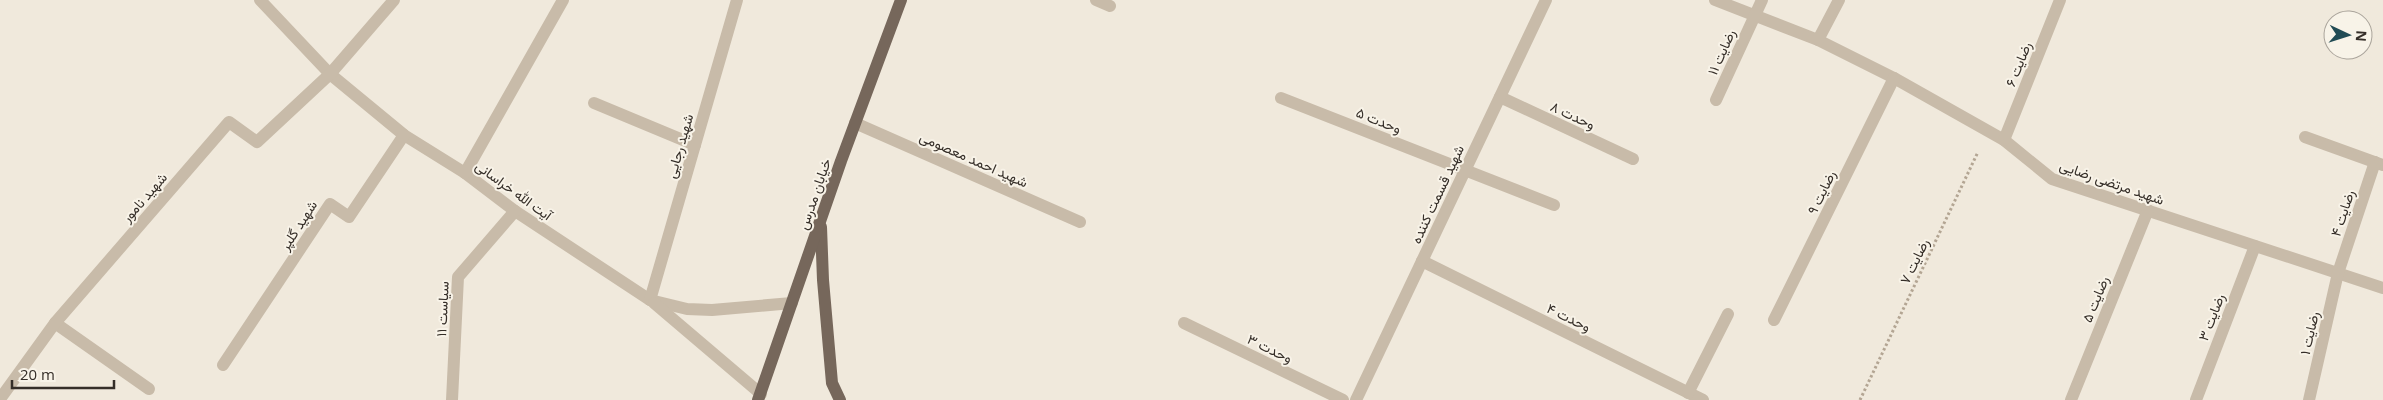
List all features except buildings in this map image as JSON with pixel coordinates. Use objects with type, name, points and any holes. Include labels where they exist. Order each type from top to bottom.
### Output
[{"type":"main road","name":"خیابان مدرس","points":[[762,398],[792,302],[855,123],[901,0]]},
{"type":"main road","points":[[821,219],[823,280],[832,383],[840,400]]},
{"type":"street","name":"آیت الله خراسانی","points":[[260,0],[330,74],[404,135],[465,173],[515,211],[650,300],[687,309],[712,310],[792,302]]},
{"type":"street","points":[[330,74],[394,0]]},
{"type":"street","points":[[465,173],[563,0]]},
{"type":"street","name":"شهید رجایی","points":[[650,300],[737,0]]},
{"type":"street","points":[[1096,0],[1110,6]]},
{"type":"street","name":"شهید قسمت کننده","points":[[1356,400],[1546,0]]},
{"type":"street","name":"شهید مرتضی رضایی","points":[[1715,0],[1818,40],[1894,78],[1988,133],[2004,140],[2052,179],[2383,288]]},
{"type":"street","name":"رضایت ۱۱","points":[[1716,100],[1762,0]]},
{"type":"street","points":[[1818,40],[1839,0]]},
{"type":"street","name":"رضایت ۶","points":[[2004,140],[2060,0]]},
{"type":"street","name":"شهید نامور","points":[[0,399],[55,324],[229,122],[257,142],[330,74]]},
{"type":"street","name":"رضایت ۹","points":[[1774,320],[1894,78]]},
{"type":"street","name":"وحدت ۸","points":[[1500,97],[1633,160]]},
{"type":"street","name":"وحدت ۵","points":[[1281,98],[1554,205]]},
{"type":"street","points":[[594,103],[695,144]]},
{"type":"street","name":"شهید احمد معصومی","points":[[855,123],[1080,222]]},
{"type":"street","name":"شهید گلپر","points":[[223,365],[330,204],[349,217],[404,135]]},
{"type":"street","name":"رضایت ۴","points":[[2305,137],[2379,163],[2338,273]]},
{"type":"street","name":"رضایت ۵","points":[[2071,400],[2148,210]]},
{"type":"street","name":"سیاست ۱۱","points":[[452,400],[458,277],[515,211]]},
{"type":"street","name":"رضایت ۳","points":[[2196,400],[2255,246]]},
{"type":"street","name":"وحدت ۴","points":[[1422,261],[1703,400]]},
{"type":"street","name":"رضایت ۱","points":[[2309,400],[2338,273]]},
{"type":"street","points":[[650,300],[762,398]]},
{"type":"street","points":[[1688,393],[1728,314]]},
{"type":"street","name":"وحدت ۳","points":[[1184,323],[1343,400]]},
{"type":"street","points":[[55,324],[149,389]]},
{"type":"path","name":"رضایت ۷","points":[[1860,400],[1988,133]]}]
